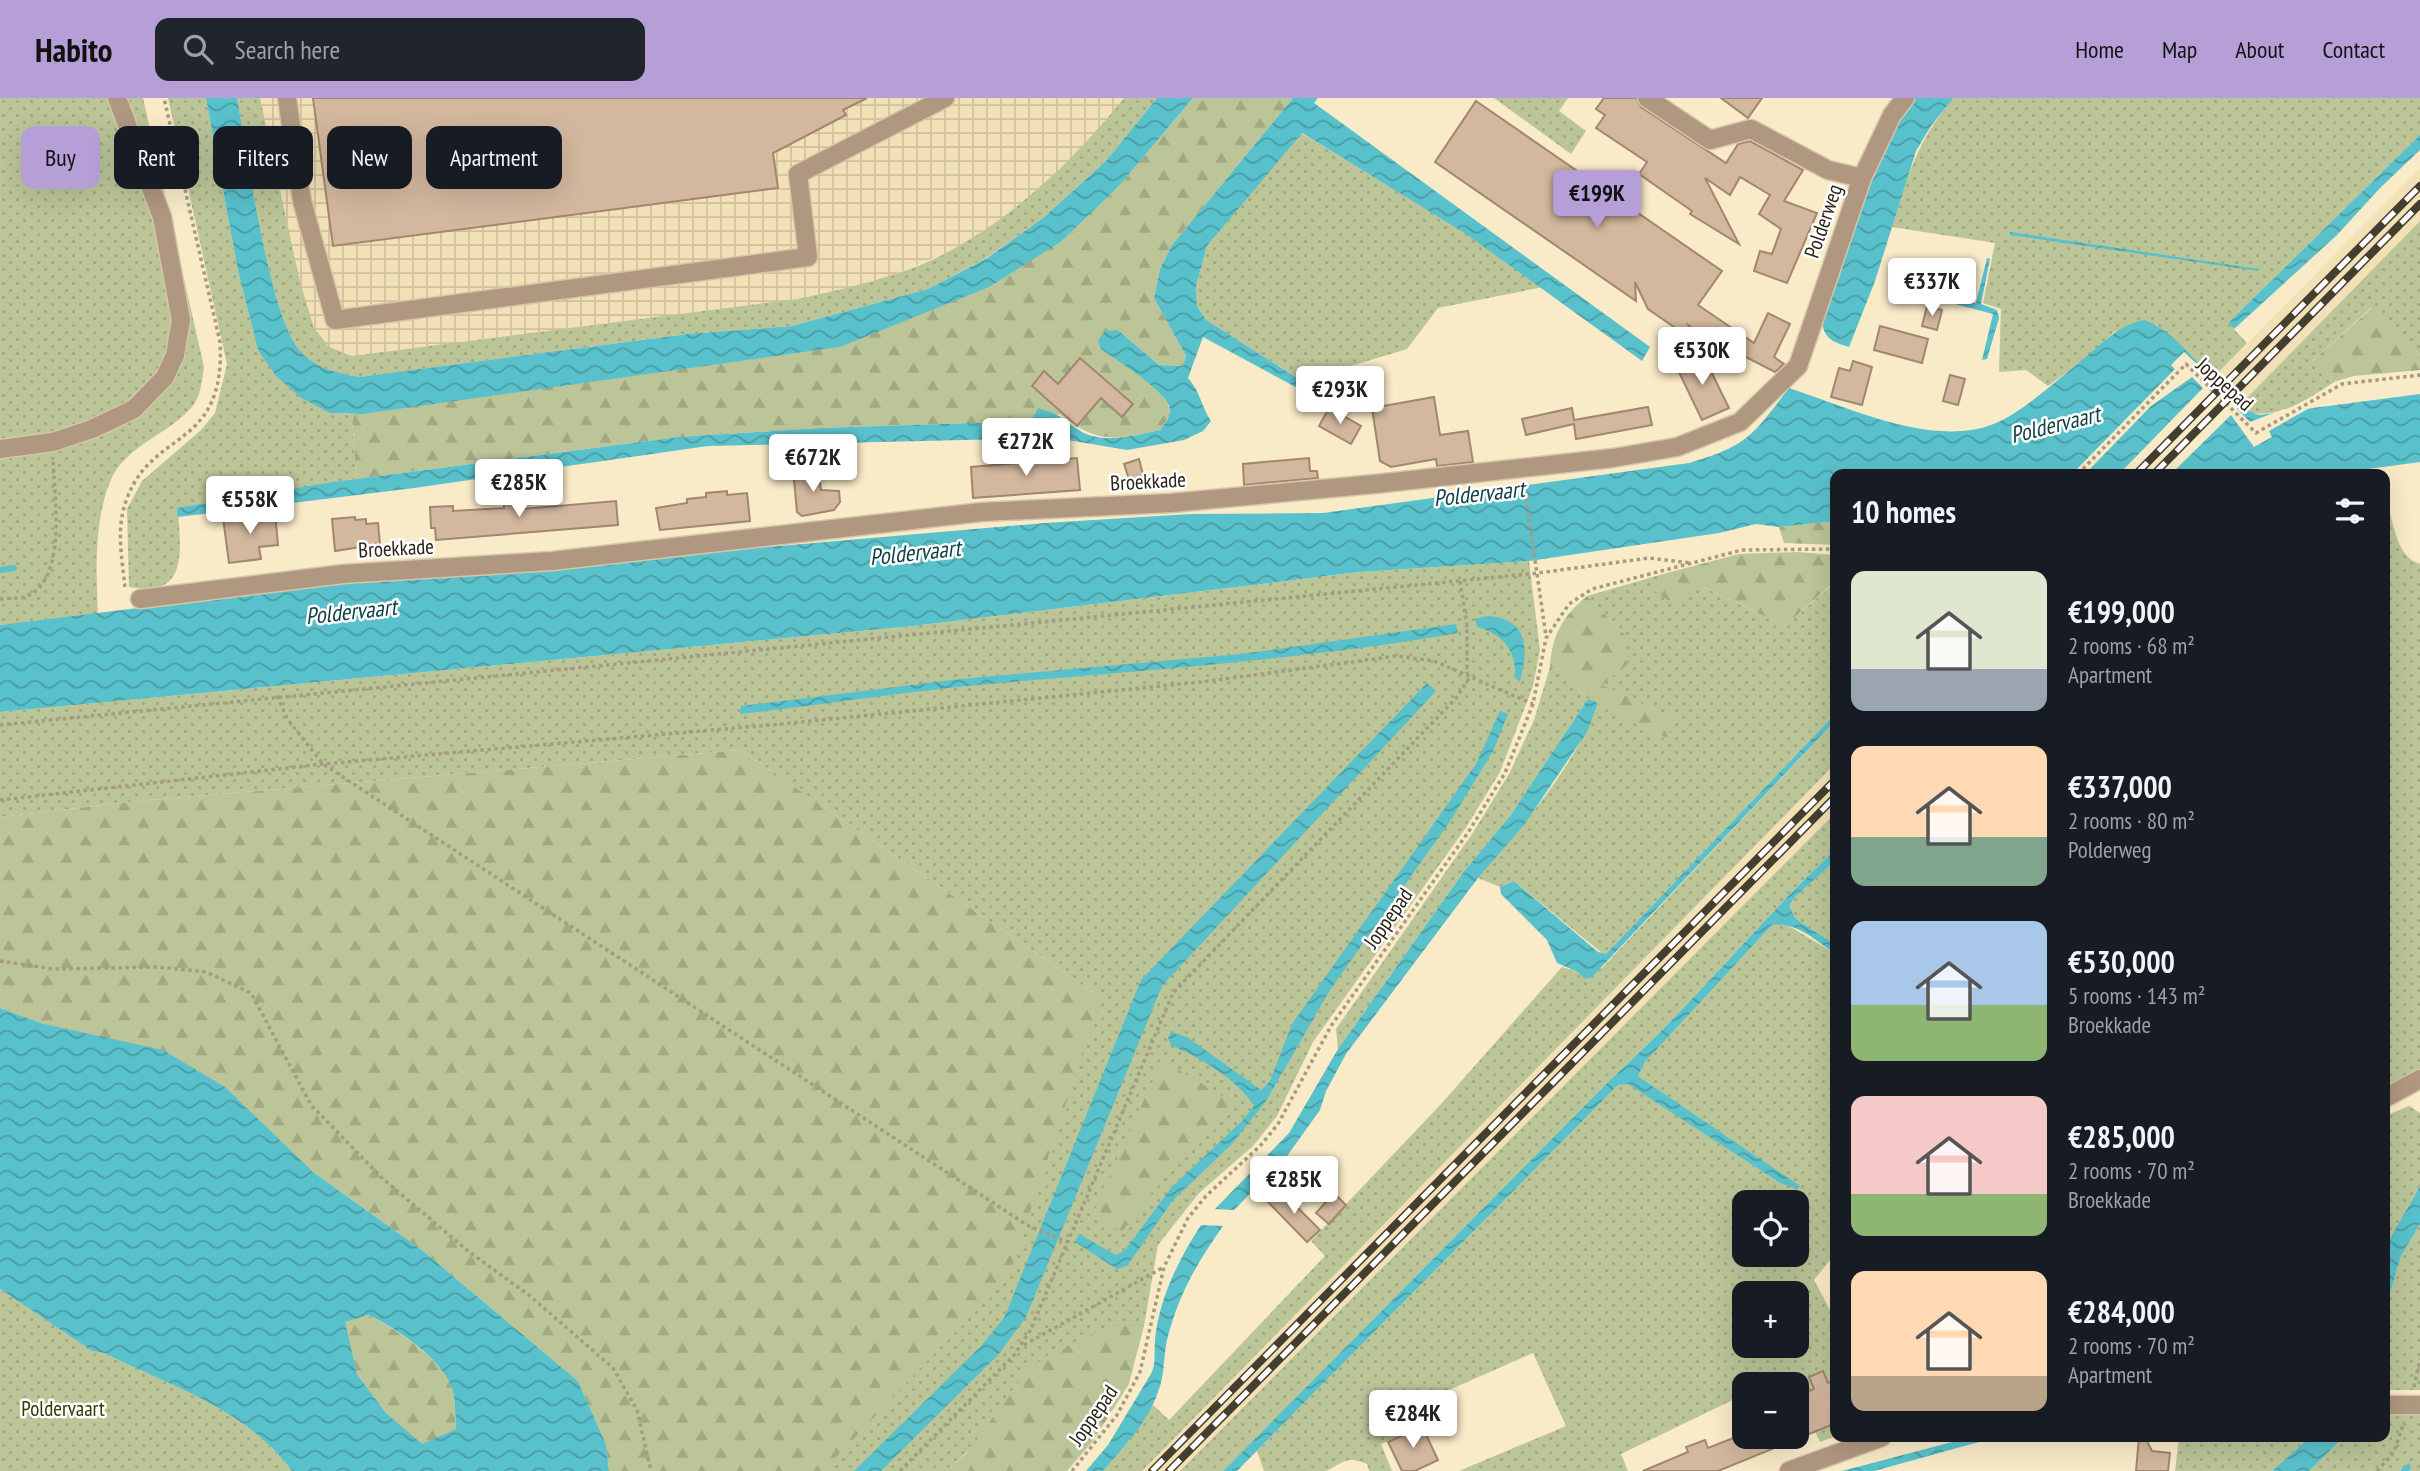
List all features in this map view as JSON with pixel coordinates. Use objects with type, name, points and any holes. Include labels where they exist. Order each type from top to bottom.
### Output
[{"type":"street","points":[[0,449],[53,442],[92,429],[134,409],[165,377],[175,355],[181,320],[162,217],[117,98]]},
{"type":"street","points":[[287,98],[302,201],[335,320],[808,257],[798,174],[945,98]]},
{"type":"street","points":[[1647,98],[1710,140],[1751,129],[1828,170],[1862,178]]},
{"type":"street","name":"Polderweg","points":[[1798,366],[1862,178],[1892,115],[1905,98]]},
{"type":"street","name":"Broekkade","points":[[140,599],[343,574],[552,561],[982,512],[1171,503],[1613,458],[1677,446],[1740,422],[1798,366]]},
{"type":"street","points":[[2390,1095],[2420,1079]]},
{"type":"street","points":[[2390,1405],[2415,1405]]},
{"type":"street","points":[[1788,1471],[1868,1442]]},
{"type":"path","name":"Joppepad","points":[[2083,469],[2186,364],[2256,433],[2328,392],[2357,380],[2420,375]]},
{"type":"path","points":[[0,599],[27,596],[48,580],[55,546],[53,442]]},
{"type":"path","points":[[1524,482],[1546,638]]},
{"type":"path","name":"Joppepad","points":[[1072,1471],[1117,1415],[1140,1372],[1164,1267],[1188,1218],[1206,1196],[1261,1146],[1278,1124],[1331,1026],[1469,831],[1505,773],[1533,704],[1546,638],[1569,604],[1592,590],[1742,550],[1830,549]]},
{"type":"path","points":[[0,725],[1460,581],[1649,558],[1691,563]]},
{"type":"path","points":[[1022,1346],[1044,1302],[1173,993],[1457,697],[1469,675],[1468,639],[1460,581]]},
{"type":"path","points":[[0,800],[323,764],[781,724],[1201,682],[1398,656],[1434,662],[1533,704]]},
{"type":"path","points":[[277,696],[288,720],[323,764],[1027,1225],[1068,1242]]},
{"type":"path","points":[[0,961],[53,970],[159,967],[206,972],[251,993],[311,1105],[373,1169],[468,1251],[530,1296],[613,1368],[637,1410],[651,1471]]},
{"type":"path","points":[[900,1471],[1022,1346],[1164,1267]]},
{"type":"path","points":[[2377,1471],[2394,1452],[2415,1405],[2420,1359]]},
{"type":"shaded area","points":[[229,98],[1147,98],[988,236],[824,303],[286,402],[246,189],[313,189],[313,126],[234,126]]},
{"type":"shaded area","points":[[2420,168],[2420,221],[2226,420],[2129,469],[2124,469]]},
{"type":"shaded area","points":[[1830,769],[1830,818],[1180,1471],[1142,1471]]},
{"type":"green space","points":[[0,98],[143,98],[149,126],[114,126],[114,189],[164,189],[204,367],[202,382],[192,407],[125,459],[110,482],[99,530],[98,615],[0,625]]},
{"type":"green space","points":[[168,98],[206,98],[213,136],[213,189],[223,189],[238,271],[258,350],[330,413],[352,414],[356,479],[178,508],[180,539],[177,567],[172,578],[163,585],[149,589],[129,587],[127,509],[142,481],[201,430],[215,413],[227,364],[188,189],[199,189],[199,126],[174,126]]},
{"type":"green space","points":[[237,98],[260,98],[266,126],[242,126]]},
{"type":"green space","points":[[1124,98],[1157,98],[1106,161],[1043,218],[986,258],[928,289],[792,326],[688,334],[359,377],[314,363],[301,352],[289,334],[269,271],[252,189],[280,189],[300,282],[314,328],[329,347],[352,356],[798,299],[891,275],[942,255],[994,224],[1063,165]]},
{"type":"green space","points":[[1193,98],[1293,98],[1172,245],[1160,269],[1154,298],[1186,356],[1183,366],[1159,365],[1118,330],[1168,404],[1170,415],[1160,430],[1131,436],[1107,437],[1085,431],[1060,414],[1031,421],[820,428],[678,437],[356,479],[352,414],[840,347],[1062,241],[1119,186]]},
{"type":"green space","points":[[1494,98],[1568,98],[1559,111],[1586,131],[1571,154]]},
{"type":"green space","points":[[1953,98],[2420,98],[2420,135],[2228,323],[2247,343],[2213,378],[2156,324],[2114,332],[2088,357],[2048,386],[2026,370],[1999,372],[2001,309],[1983,303],[1995,243],[1892,227],[1922,144]]},
{"type":"green space","points":[[1301,133],[1466,233],[1543,287],[1438,308],[1407,349],[1351,366],[1330,398],[1219,329],[1206,320],[1197,306],[1196,286],[1207,246]]},
{"type":"green space","points":[[2420,221],[2420,355],[2371,308],[2311,362],[2336,381],[2283,410],[2259,414],[2247,412],[2240,405]]},
{"type":"green space","points":[[2372,308],[2420,355],[2420,370],[2354,376],[2336,381],[2310,363]]},
{"type":"green space","points":[[2390,514],[2403,550],[2413,561],[2420,564],[2420,1072],[2390,1087]]},
{"type":"green space","points":[[1830,522],[1830,545],[1784,543],[1779,527]]},
{"type":"green space","points":[[1797,552],[1830,555],[1830,586],[1785,626],[1703,587],[1673,604],[1653,590],[1663,574],[1739,554]]},
{"type":"green space","points":[[1529,561],[1540,650],[1533,686],[1500,772],[1465,829],[1313,1042],[1277,1116],[1253,1146],[1199,1193],[1158,1245],[1144,1326],[1108,1326],[946,1471],[823,1471],[1101,998],[741,750],[138,801],[0,817],[0,712],[913,626],[1360,572]]},
{"type":"green space","points":[[1663,574],[1654,590],[1703,587],[1785,626],[1830,587],[1830,719],[1606,954],[1514,881],[1500,887],[1478,878],[1546,795],[1588,727],[1598,703],[1667,738],[1674,719],[1601,685],[1625,635],[1587,596]]},
{"type":"green space","points":[[1587,596],[1625,635],[1628,664],[1602,685],[1675,719],[1667,738],[1588,699],[1559,669],[1550,667],[1553,645],[1560,627],[1571,611]]},
{"type":"green space","points":[[1550,667],[1559,669],[1588,699],[1510,816],[1465,870],[1338,1049],[1336,1029],[1472,834],[1509,774],[1534,720]]},
{"type":"green space","points":[[1830,726],[1830,769],[1142,1471],[1103,1471],[1129,1441],[1153,1405],[1169,1420],[1325,1256],[1311,1241],[1442,1103],[1562,967],[1578,972],[1602,968]]},
{"type":"green space","points":[[741,750],[1101,998],[1009,1275],[823,1471],[609,1471],[606,1444],[578,1381],[422,1250],[313,1172],[44,1024],[0,1008],[0,817],[138,801]]},
{"type":"green space","points":[[1830,818],[1830,855],[1779,905],[1670,1022],[1223,1471],[1180,1471]]},
{"type":"green space","points":[[1830,865],[1830,941],[1796,919],[1789,906],[1795,897]]},
{"type":"green space","points":[[1784,923],[1830,950],[1830,1260],[1814,1280],[1830,1310],[1830,1438],[1820,1442],[1809,1419],[1809,1372],[1732,1372],[1732,1400],[1621,1454],[1628,1471],[1459,1471],[1566,1426],[1533,1353],[1406,1409],[1414,1429],[1381,1444],[1392,1471],[1369,1471],[1367,1464],[1349,1460],[1326,1471],[1264,1471],[1257,1451],[1618,1085],[1628,1083],[1780,1183],[1799,1186],[1638,1076],[1645,1062],[1772,925]]},
{"type":"green space","points":[[1162,1060],[1234,1103],[1166,1174],[1122,1232],[1092,1215]]},
{"type":"green space","points":[[2409,1106],[2420,1113],[2420,1186],[2390,1238],[2390,1114]]},
{"type":"green space","points":[[2420,1224],[2420,1390],[2390,1390],[2390,1293],[2401,1256]]},
{"type":"green space","name":"Poldervaart","points":[[0,1289],[92,1351],[104,1353],[181,1388],[230,1415],[274,1449],[292,1471],[0,1471]]},
{"type":"green space","points":[[368,1315],[415,1344],[437,1364],[454,1396],[456,1429],[422,1445],[386,1413],[357,1374],[344,1322]]},
{"type":"green space","points":[[1108,1326],[1144,1326],[1129,1384],[1093,1441],[1067,1471],[946,1471],[967,1453],[1030,1366]]},
{"type":"green space","points":[[2390,1414],[2420,1415],[2420,1471],[2309,1471],[2339,1442],[2390,1442]]},
{"type":"green space","points":[[2178,1442],[2304,1442],[2272,1471],[2175,1471]]},
{"type":"water","points":[[206,98],[237,98],[242,126],[213,126],[213,136]]},
{"type":"water","points":[[1157,98],[1193,98],[1119,186],[1062,241],[989,287],[840,347],[362,414],[330,413],[300,397],[276,376],[258,350],[238,271],[223,189],[252,189],[279,306],[289,334],[301,352],[314,363],[359,377],[688,334],[792,326],[928,289],[987,258],[1043,218],[1106,161]]},
{"type":"water","points":[[1293,98],[1318,98],[1314,103],[1650,347],[1642,361],[1466,234],[1302,133],[1207,246],[1196,286],[1197,306],[1206,320],[1335,402],[1329,405],[1203,337],[1188,378],[1211,421],[1203,431],[1184,440],[1127,450],[1056,438],[708,446],[414,488],[178,517],[177,508],[333,482],[678,437],[820,428],[1031,421],[1038,408],[1058,416],[1090,436],[1110,438],[1160,430],[1170,413],[1165,399],[1139,375],[1101,349],[1098,341],[1105,331],[1118,330],[1159,365],[1183,366],[1186,356],[1154,298],[1160,269],[1172,245]]},
{"type":"water","points":[[1913,98],[1953,98],[1916,151],[1875,281],[1849,347],[1831,340],[1822,323],[1872,179]]},
{"type":"water","points":[[2420,135],[2420,150],[2337,235],[2234,329],[2228,323]]},
{"type":"water","points":[[2010,232],[2259,269],[2258,271],[2010,235]]},
{"type":"water","points":[[1987,258],[1990,259],[1981,304],[1997,310],[1999,318],[1987,359],[1982,360],[1993,314],[1925,296],[1926,290],[1976,303]]},
{"type":"water","points":[[2144,320],[2160,328],[2175,339],[2231,398],[2245,409],[2260,415],[2420,394],[2420,462],[2368,469],[1830,469],[1830,522],[1779,527],[1756,524],[1719,533],[1529,561],[1360,572],[913,626],[0,712],[0,625],[326,585],[1045,523],[1191,514],[1323,513],[1689,463],[1724,451],[1748,437],[1789,388],[1889,422],[1942,431],[1967,431],[1991,425],[2013,414],[2107,339],[2133,323]]},
{"type":"water","points":[[1488,616],[1511,623],[1522,637],[1524,657],[1520,681],[1515,678],[1514,660],[1506,645],[1494,634],[1477,627],[1475,619]]},
{"type":"water","points":[[1456,624],[1458,633],[1333,651],[957,687],[740,714],[741,706],[960,679],[1241,654]]},
{"type":"water","points":[[1427,683],[1436,691],[1162,986],[1026,1317],[998,1355],[881,1471],[854,1471],[981,1346],[1004,1318],[1141,980]]},
{"type":"water","points":[[1588,699],[1598,703],[1587,732],[1524,825],[1478,878],[1346,1054],[1326,1091],[1320,1110],[1287,1156],[1234,1210],[1215,1209],[1289,1133],[1338,1049],[1465,870],[1510,816]]},
{"type":"water","points":[[1500,711],[1508,714],[1493,751],[1451,820],[1330,990],[1266,1101],[1232,1144],[1173,1200],[1127,1266],[1117,1269],[1075,1242],[1079,1234],[1116,1255],[1125,1250],[1171,1188],[1242,1121],[1254,1106],[1238,1086],[1205,1063],[1171,1045],[1168,1038],[1171,1032],[1187,1037],[1261,1090],[1270,1081],[1292,1024],[1476,764]]},
{"type":"water","points":[[1830,719],[1830,726],[1592,977],[1585,979],[1578,972],[1557,963],[1547,940],[1501,894],[1500,887],[1514,881],[1598,952],[1606,954]]},
{"type":"water","points":[[1830,855],[1830,865],[1795,897],[1789,906],[1796,919],[1830,941],[1830,950],[1798,929],[1772,925],[1645,1062],[1638,1076],[1800,1186],[1797,1189],[1780,1183],[1628,1084],[1618,1085],[1237,1471],[1223,1471],[1670,1022]]},
{"type":"water","points":[[0,1008],[44,1024],[163,1050],[225,1087],[313,1172],[422,1250],[578,1381],[606,1444],[609,1471],[292,1471],[274,1449],[230,1415],[181,1388],[104,1353],[92,1351],[0,1289]],"holes":[[[368,1315],[415,1344],[445,1375],[454,1396],[456,1429],[422,1444],[386,1413],[357,1374],[345,1322]]]},
{"type":"water","points":[[2420,1186],[2420,1224],[2401,1256],[2390,1293],[2390,1238]]},
{"type":"water","points":[[1201,1225],[1223,1226],[1197,1267],[1177,1308],[1167,1340],[1163,1373],[1154,1403],[1134,1434],[1103,1471],[1086,1471],[1108,1445],[1152,1372],[1157,1324],[1166,1294],[1185,1251]]},
{"type":"water","points":[[1952,1442],[1979,1442],[1874,1471],[1842,1471]]},
{"type":"water","points":[[2304,1442],[2339,1442],[2309,1471],[2272,1471]]},
{"type":"pier","points":[[2184,352],[2205,372],[2203,375],[2209,381],[2214,376],[2242,403],[2237,409],[2250,422],[2284,409],[2313,406],[2269,431],[2272,437],[2254,447],[2231,415],[2176,469],[2124,469],[2203,388],[2192,377],[2151,406],[2090,469],[2077,469],[2175,369],[2171,365]]},
{"type":"building","points":[[313,98],[867,98],[843,110],[846,115],[773,153],[778,188],[333,246]]},
{"type":"building","points":[[1604,98],[1636,98],[1641,107],[1726,163],[1738,144],[1750,141],[1803,170],[1784,201],[1817,213],[1787,283],[1754,271],[1760,251],[1772,254],[1781,229],[1759,214],[1770,195],[1740,177],[1730,195],[1705,178],[1739,244],[1690,214],[1692,211],[1639,174],[1647,162],[1596,128],[1605,115],[1596,109]]},
{"type":"building","points":[[1721,98],[1762,98],[1748,118]]},
{"type":"building","points":[[1476,101],[1722,271],[1698,305],[1754,343],[1768,313],[1790,324],[1774,357],[1784,364],[1775,372],[1740,354],[1737,358],[1688,325],[1697,343],[1648,309],[1635,282],[1636,301],[1435,162]]},
{"type":"building","points":[[1927,306],[1942,310],[1937,330],[1922,326]]},
{"type":"building","points":[[1880,326],[1928,339],[1922,363],[1874,350]]},
{"type":"building","points":[[1702,353],[1729,408],[1702,420],[1676,366]]},
{"type":"building","points":[[1080,358],[1133,404],[1122,417],[1101,398],[1077,426],[1032,386],[1044,371],[1058,384]]},
{"type":"building","points":[[1853,361],[1872,367],[1862,405],[1831,397],[1839,368],[1850,371]]},
{"type":"building","points":[[1950,375],[1965,379],[1958,405],[1943,401]]},
{"type":"building","points":[[1434,397],[1440,435],[1468,431],[1473,462],[1437,466],[1436,459],[1391,467],[1380,461],[1372,408]]},
{"type":"building","points":[[1648,407],[1652,425],[1576,439],[1574,424],[1526,435],[1522,419],[1572,408],[1574,420]]},
{"type":"building","points":[[1329,408],[1361,426],[1351,444],[1319,426]]},
{"type":"building","points":[[1077,458],[1080,490],[973,498],[971,467]]},
{"type":"building","points":[[1309,458],[1310,471],[1317,471],[1318,478],[1244,485],[1243,464]]},
{"type":"building","points":[[1139,459],[1144,478],[1130,482],[1124,464]]},
{"type":"building","points":[[818,469],[821,490],[839,491],[840,502],[834,510],[802,516],[797,512],[793,470]]},
{"type":"building","points":[[520,490],[522,509],[616,501],[618,525],[436,540],[435,528],[431,528],[430,507],[453,506],[453,511],[504,508],[503,491]]},
{"type":"building","points":[[727,491],[727,495],[747,493],[750,521],[660,530],[656,508],[687,503],[687,499],[706,497],[706,493]]},
{"type":"building","points":[[275,512],[278,545],[259,547],[261,559],[229,563],[223,518]]},
{"type":"building","points":[[355,517],[355,520],[366,519],[366,524],[378,523],[380,544],[335,551],[332,519]]},
{"type":"building","points":[[1280,1190],[1320,1230],[1307,1242],[1268,1202]]},
{"type":"building","points":[[1334,1193],[1346,1205],[1329,1224],[1316,1213]]},
{"type":"building","points":[[1823,1371],[1830,1382],[1830,1425],[1809,1434],[1809,1391],[1814,1389],[1809,1377]]},
{"type":"building","points":[[1422,1426],[1438,1460],[1415,1471],[1402,1471],[1388,1442]]},
{"type":"building","points":[[1732,1439],[1732,1449],[1772,1449],[1718,1471],[1643,1471],[1688,1452],[1686,1447],[1705,1440],[1708,1448]]},
{"type":"building","points":[[2139,1442],[2148,1442],[2152,1451],[2170,1453],[2168,1471],[2136,1471]]},
{"type":"waterway","points":[[0,570],[14,568]]},
{"type":"waterway","points":[[2404,1471],[2408,1467]]},
{"type":"railway","points":[[2141,469],[2420,186]]},
{"type":"railway","points":[[2159,469],[2420,204]]},
{"type":"railway","points":[[1152,1471],[1830,785]]},
{"type":"railway","points":[[1169,1471],[1830,802]]}]
